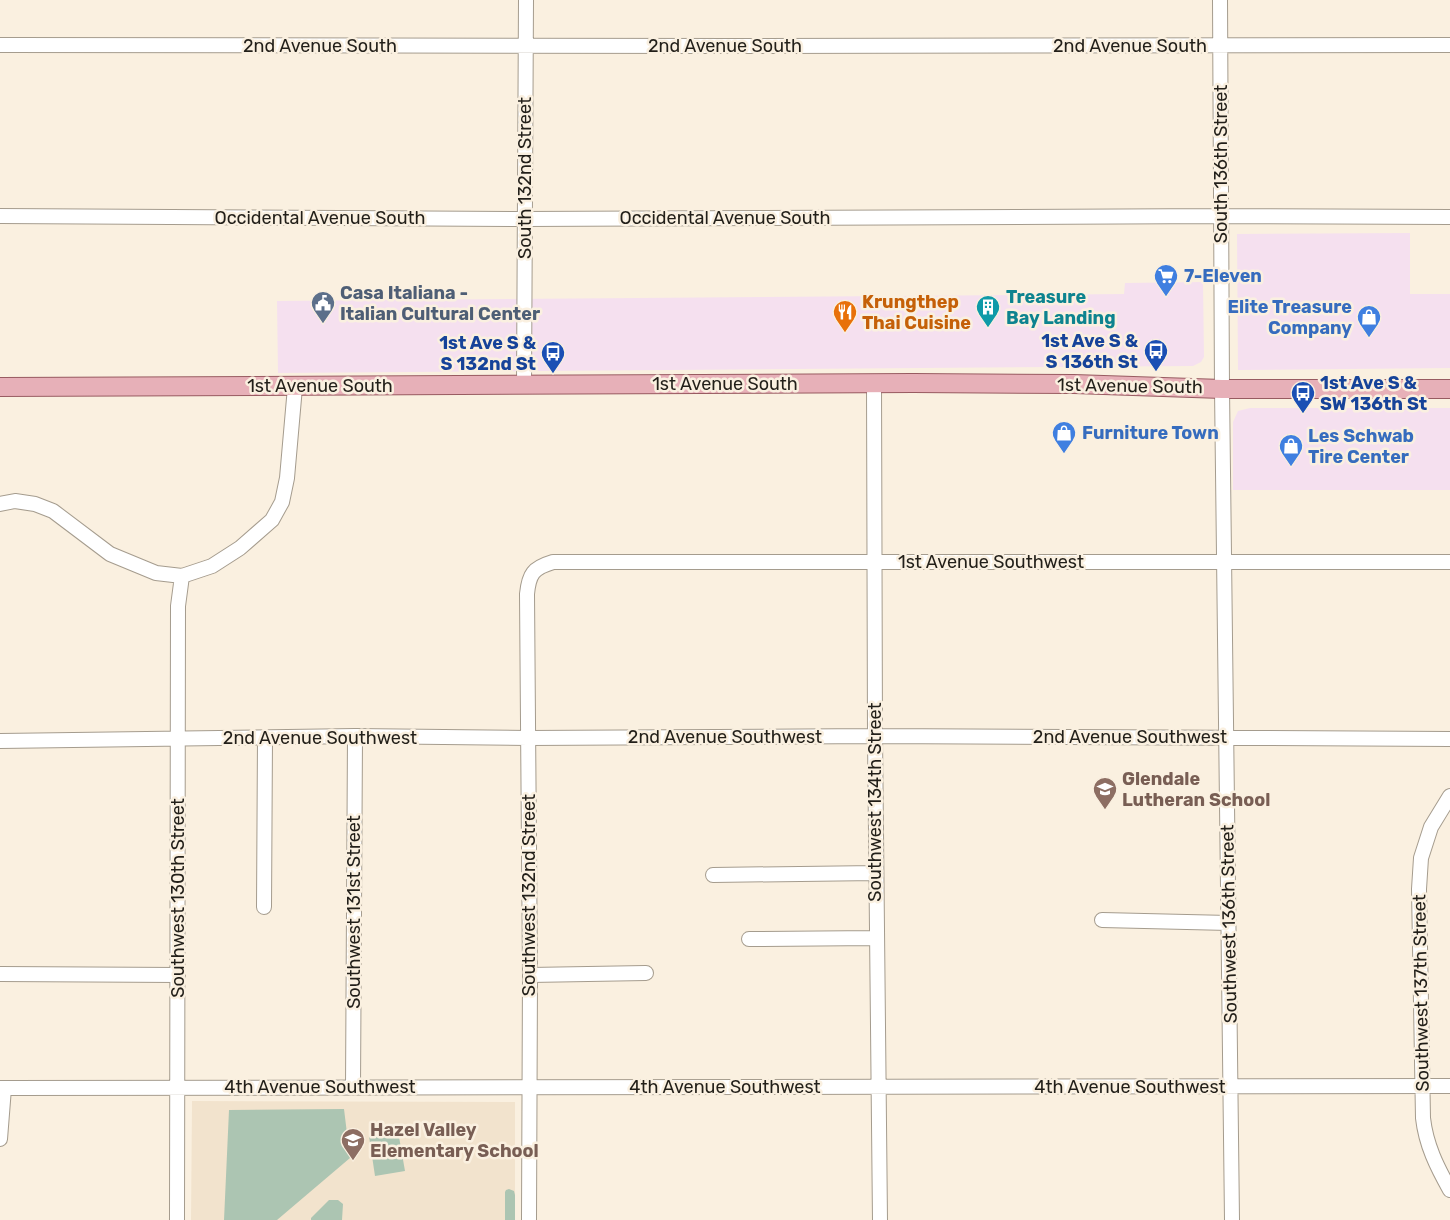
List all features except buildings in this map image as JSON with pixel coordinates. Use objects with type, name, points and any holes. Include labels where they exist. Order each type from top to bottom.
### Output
[{"type":"main road","name":"1st Avenue South","points":[[0,387],[874,383],[1450,389]]},
{"type":"street","name":"South 132nd Street","points":[[524,386],[526,0]]},
{"type":"street","name":"South 136th Street","points":[[1220,0],[1222,388]]},
{"type":"street","name":"2nd Avenue South","points":[[0,45],[1450,46]]},
{"type":"street","name":"Occidental Avenue South","points":[[0,216],[524,219],[1450,217]]},
{"type":"street","name":"Southwest 134th Street","points":[[874,383],[876,938],[880,1220]]},
{"type":"street","points":[[0,504],[15,501],[35,504],[53,511],[110,554],[156,573],[182,576],[212,566],[240,548],[272,520],[282,502],[295,387]]},
{"type":"street","name":"Southwest 136th Street","points":[[1222,388],[1232,1220]]},
{"type":"street","name":"1st Avenue Southwest","points":[[534,571],[552,562],[1450,562]]},
{"type":"street","name":"Southwest 132nd Street","points":[[529,1220],[530,975],[527,594],[529,580],[534,571]]},
{"type":"street","name":"Southwest 130th Street","points":[[177,1220],[178,606],[182,576]]},
{"type":"street","name":"2nd Avenue Southwest","points":[[0,741],[355,736],[528,738],[875,736],[1450,739]]},
{"type":"street","name":"Southwest 131st Street","points":[[352,1087],[355,736]]},
{"type":"street","points":[[264,907],[266,738]]},
{"type":"street","name":"Southwest 137th Street","points":[[1450,796],[1431,827],[1421,858],[1419,888],[1422,1118],[1429,1148],[1450,1190]]},
{"type":"street","points":[[713,874],[876,873]]},
{"type":"street","points":[[1102,920],[1229,923]]},
{"type":"street","points":[[749,939],[876,938]]},
{"type":"street","points":[[530,975],[646,973]]},
{"type":"street","points":[[0,974],[178,975]]},
{"type":"street","name":"4th Avenue Southwest","points":[[2,1088],[1450,1086]]},
{"type":"street","points":[[0,1138],[2,1088]]},
{"type":"shaded area","points":[[1410,233],[1410,294],[1450,294],[1450,368],[1238,370],[1237,234]]},
{"type":"shaded area","points":[[1203,282],[1204,357],[1201,362],[1193,366],[278,373],[277,301],[1124,294],[1125,283]]},
{"type":"shaded area","points":[[1250,408],[1450,408],[1450,490],[1233,490],[1233,422],[1238,411]]},
{"type":"shaded area","name":"Hazel Valley Elementary School","points":[[192,1101],[515,1102],[515,1220],[191,1220]]},
{"type":"green space","points":[[344,1109],[350,1158],[277,1220],[224,1220],[229,1110]]},
{"type":"green space","points":[[398,1131],[405,1171],[375,1176],[369,1136]]},
{"type":"green space","points":[[509,1189],[514,1191],[515,1195],[515,1220],[505,1220],[505,1192]]},
{"type":"green space","points":[[329,1200],[338,1200],[343,1204],[342,1220],[311,1220],[311,1218]]},
{"type":"place","name":"7-Eleven","points":[[1166,297]]},
{"type":"place","name":"Casa Italiana - Italian Cultural Center","points":[[323,324]]},
{"type":"place","name":"Treasure Bay Landing","points":[[988,328]]},
{"type":"place","name":"Krungthep Thai Cuisine","points":[[845,333]]},
{"type":"place","name":"Elite Treasure Company","points":[[1369,338]]},
{"type":"place","name":"1st Ave S & S 136th St","points":[[1156,372]]},
{"type":"place","name":"1st Ave S & S 132nd St","points":[[553,374]]},
{"type":"place","name":"1st Ave S & SW 136th St","points":[[1303,414]]},
{"type":"place","name":"Furniture Town","points":[[1064,454]]},
{"type":"place","name":"Les Schwab Tire Center","points":[[1291,467]]},
{"type":"place","name":"Glendale Lutheran School","points":[[1105,810]]},
{"type":"place","name":"Hazel Valley Elementary School","points":[[353,1161]]}]
